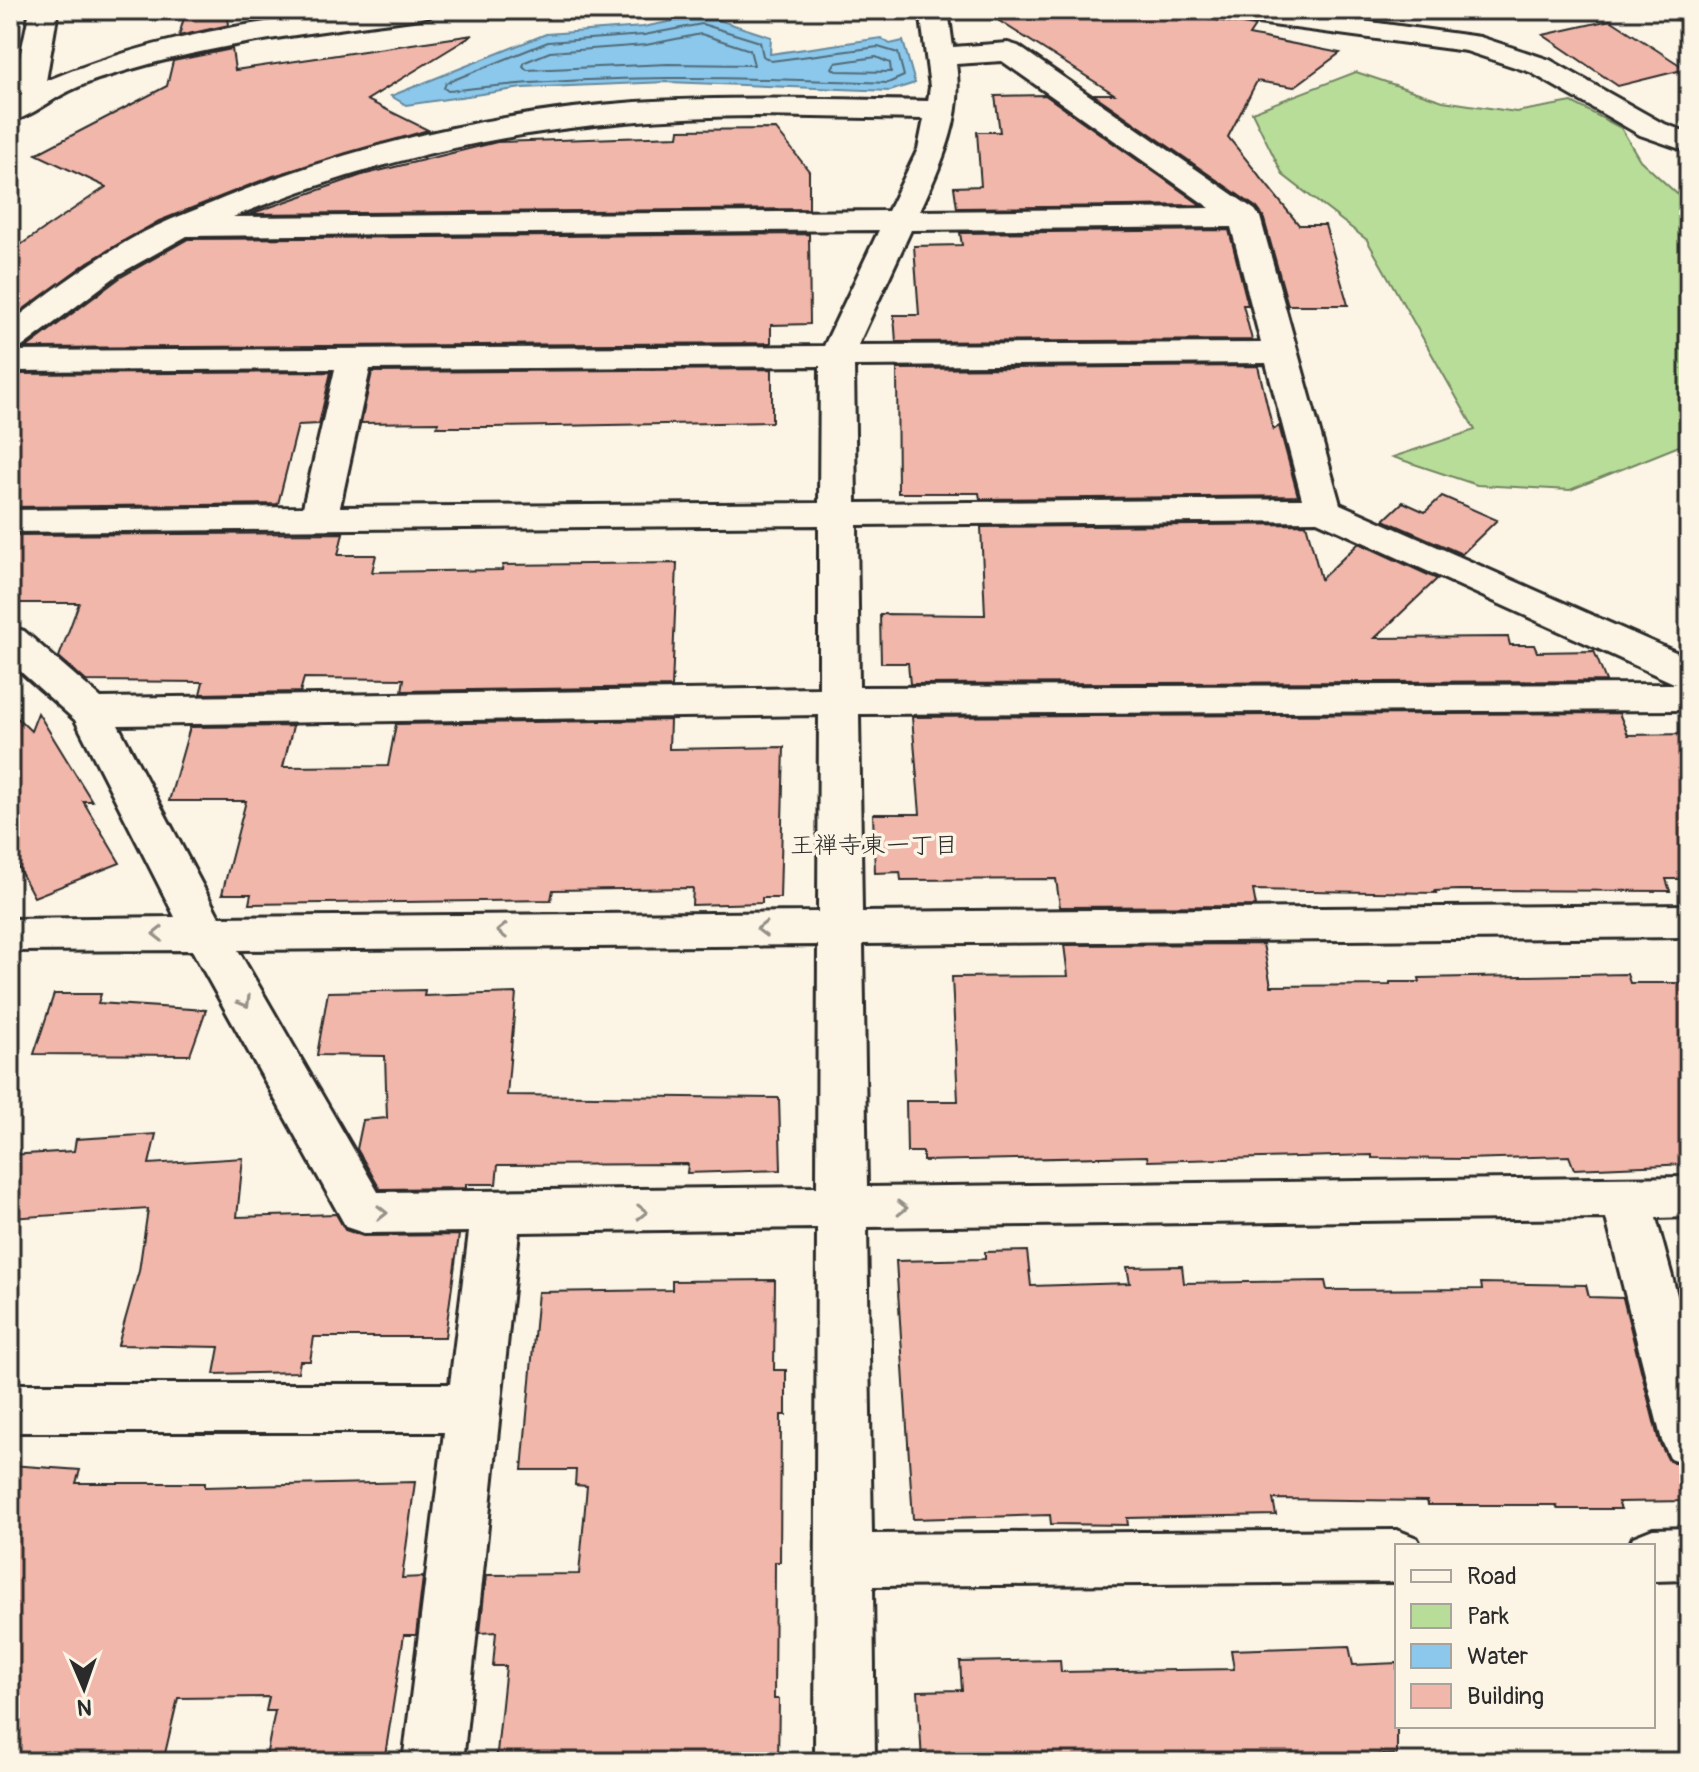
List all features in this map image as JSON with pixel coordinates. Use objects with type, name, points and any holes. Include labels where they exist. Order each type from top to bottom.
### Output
[{"type":"street","points":[[20,104],[30,76],[44,10]]},
{"type":"street","points":[[20,104],[70,80],[146,56],[210,42],[420,10]]},
{"type":"street","points":[[845,1762],[837,355],[933,149],[945,87],[934,10]]},
{"type":"street","points":[[1220,10],[1470,43],[1540,66],[1651,129],[1689,143]]},
{"type":"street","points":[[941,56],[1008,52],[1244,217],[1323,510]]},
{"type":"street","points":[[10,340],[67,293],[143,246],[263,192],[386,151],[515,124],[696,108],[942,110]]},
{"type":"street","points":[[182,227],[1244,217]]},
{"type":"street","points":[[10,361],[1282,353]]},
{"type":"street","points":[[319,516],[355,359]]},
{"type":"street","points":[[10,521],[319,516],[1323,510],[1689,674]]},
{"type":"street","points":[[10,640],[91,712],[206,934],[364,1213],[1689,1197]]},
{"type":"street","points":[[91,712],[839,701],[1689,697]]},
{"type":"street","points":[[10,935],[1689,921]]},
{"type":"street","points":[[1626,1197],[1689,1441]]},
{"type":"street","points":[[433,1762],[496,1213]]},
{"type":"street","points":[[10,1408],[474,1408]]},
{"type":"street","points":[[1655,1555],[1689,1554]]},
{"type":"street","points":[[844,1560],[1395,1556]]},
{"type":"green space","points":[[1356,72],[1443,101],[1516,112],[1572,102],[1621,128],[1640,160],[1689,205],[1689,442],[1570,490],[1477,485],[1393,457],[1475,430],[1367,240],[1283,175],[1252,112]]},
{"type":"water","points":[[703,15],[771,37],[770,54],[881,38],[890,44],[903,41],[915,83],[890,91],[668,82],[522,88],[406,105],[391,96],[546,34],[643,27]]},
{"type":"building","points":[[186,10],[227,10],[229,25],[179,36]]},
{"type":"building","points":[[982,10],[1203,10],[1209,19],[1255,26],[1249,35],[1340,53],[1294,87],[1257,81],[1228,137],[1299,225],[1325,225],[1348,305],[1288,305],[1263,216],[1257,208],[1093,94],[1114,94]]},
{"type":"building","points":[[1610,20],[1686,69],[1618,86],[1543,35]]},
{"type":"building","points":[[473,35],[367,100],[428,130],[273,176],[159,221],[88,262],[10,319],[10,252],[106,187],[36,154],[167,86],[173,61],[232,49],[235,70]]},
{"type":"building","points":[[1045,95],[1201,205],[957,208],[954,187],[981,186],[977,132],[1000,132],[995,96]]},
{"type":"building","points":[[776,129],[809,171],[809,209],[250,214],[362,175],[497,142],[678,136],[679,130]]},
{"type":"building","points":[[1229,230],[1248,305],[1243,305],[1252,340],[896,342],[894,315],[919,315],[914,246],[962,245],[960,233]]},
{"type":"building","points":[[809,234],[810,324],[771,325],[771,343],[26,348],[121,277],[188,239]]},
{"type":"building","points":[[1258,366],[1273,430],[1279,426],[1298,496],[980,499],[979,493],[898,493],[897,369]]},
{"type":"building","points":[[772,369],[772,422],[493,427],[437,427],[438,422],[361,423],[372,372]]},
{"type":"building","points":[[331,372],[319,424],[298,425],[278,504],[10,507],[10,374]]},
{"type":"building","points":[[1442,496],[1497,520],[1462,554],[1384,520],[1403,502],[1425,512]]},
{"type":"building","points":[[1306,524],[1321,579],[1359,543],[1437,579],[1375,638],[1508,637],[1510,645],[1534,645],[1537,652],[1594,651],[1606,681],[910,684],[908,663],[881,663],[880,614],[985,615],[981,527]]},
{"type":"building","points":[[343,533],[338,555],[376,555],[372,572],[502,570],[503,565],[677,563],[672,687],[402,691],[404,679],[304,678],[300,692],[200,694],[203,682],[86,681],[59,657],[79,603],[10,603],[10,535]]},
{"type":"building","points":[[10,711],[31,731],[38,713],[92,801],[83,801],[120,863],[34,897],[10,852]]},
{"type":"building","points":[[1619,713],[1628,735],[1689,734],[1689,879],[1666,879],[1670,891],[1459,890],[1436,893],[1253,890],[1256,906],[1060,907],[1056,879],[901,880],[900,872],[875,873],[873,814],[920,814],[912,717]]},
{"type":"building","points":[[670,720],[669,749],[784,747],[780,898],[762,898],[762,903],[692,905],[693,888],[553,890],[551,900],[249,904],[251,894],[222,894],[246,801],[169,801],[190,727],[293,726],[283,767],[388,766],[396,724]]},
{"type":"building","points":[[1263,944],[1271,986],[1390,985],[1390,982],[1420,982],[1419,978],[1627,974],[1630,983],[1689,983],[1689,1164],[1574,1169],[1569,1156],[1463,1159],[1372,1158],[1372,1155],[1148,1161],[1147,1156],[923,1161],[923,1152],[907,1152],[906,1101],[958,1101],[952,977],[1068,976],[1064,945]]},
{"type":"building","points":[[425,990],[424,996],[516,993],[507,1095],[779,1098],[781,1170],[687,1173],[688,1164],[498,1165],[496,1184],[466,1184],[466,1188],[380,1189],[357,1149],[363,1120],[387,1118],[385,1056],[317,1055],[328,992]]},
{"type":"building","points":[[54,994],[101,994],[98,1003],[206,1010],[190,1055],[34,1054]]},
{"type":"building","points":[[156,1134],[149,1164],[243,1158],[237,1217],[336,1214],[345,1230],[363,1236],[459,1235],[445,1337],[314,1337],[310,1361],[300,1361],[298,1372],[214,1374],[219,1347],[118,1345],[139,1271],[148,1209],[10,1218],[10,1155],[74,1151],[76,1139]]},
{"type":"building","points":[[1027,1251],[1031,1286],[1130,1283],[1127,1267],[1182,1266],[1184,1283],[1325,1281],[1327,1290],[1482,1289],[1481,1283],[1586,1285],[1589,1297],[1623,1298],[1659,1442],[1669,1461],[1689,1468],[1689,1501],[1618,1502],[1621,1509],[1558,1509],[1556,1505],[1428,1505],[1427,1501],[1273,1499],[1276,1515],[1127,1518],[1128,1525],[1051,1524],[1050,1515],[913,1519],[896,1261],[985,1259],[985,1252]]},
{"type":"building","points":[[775,1280],[774,1370],[786,1370],[786,1415],[781,1415],[780,1562],[775,1562],[774,1699],[779,1699],[778,1762],[496,1762],[506,1666],[493,1666],[496,1632],[480,1633],[486,1575],[579,1574],[587,1486],[575,1485],[576,1470],[522,1470],[538,1292],[672,1290],[672,1281]]},
{"type":"building","points":[[10,1465],[80,1470],[76,1483],[205,1483],[205,1487],[415,1482],[402,1578],[423,1577],[416,1635],[404,1635],[384,1762],[265,1762],[275,1711],[266,1711],[269,1697],[178,1698],[163,1762],[10,1762]]},
{"type":"building","points":[[1349,1646],[1353,1665],[1395,1663],[1397,1754],[1214,1762],[922,1762],[918,1691],[962,1690],[960,1662],[1060,1660],[1061,1672],[1234,1669],[1231,1650]]},
{"type":"district","name":"王禅寺東一丁目","points":[[874,845]]}]
